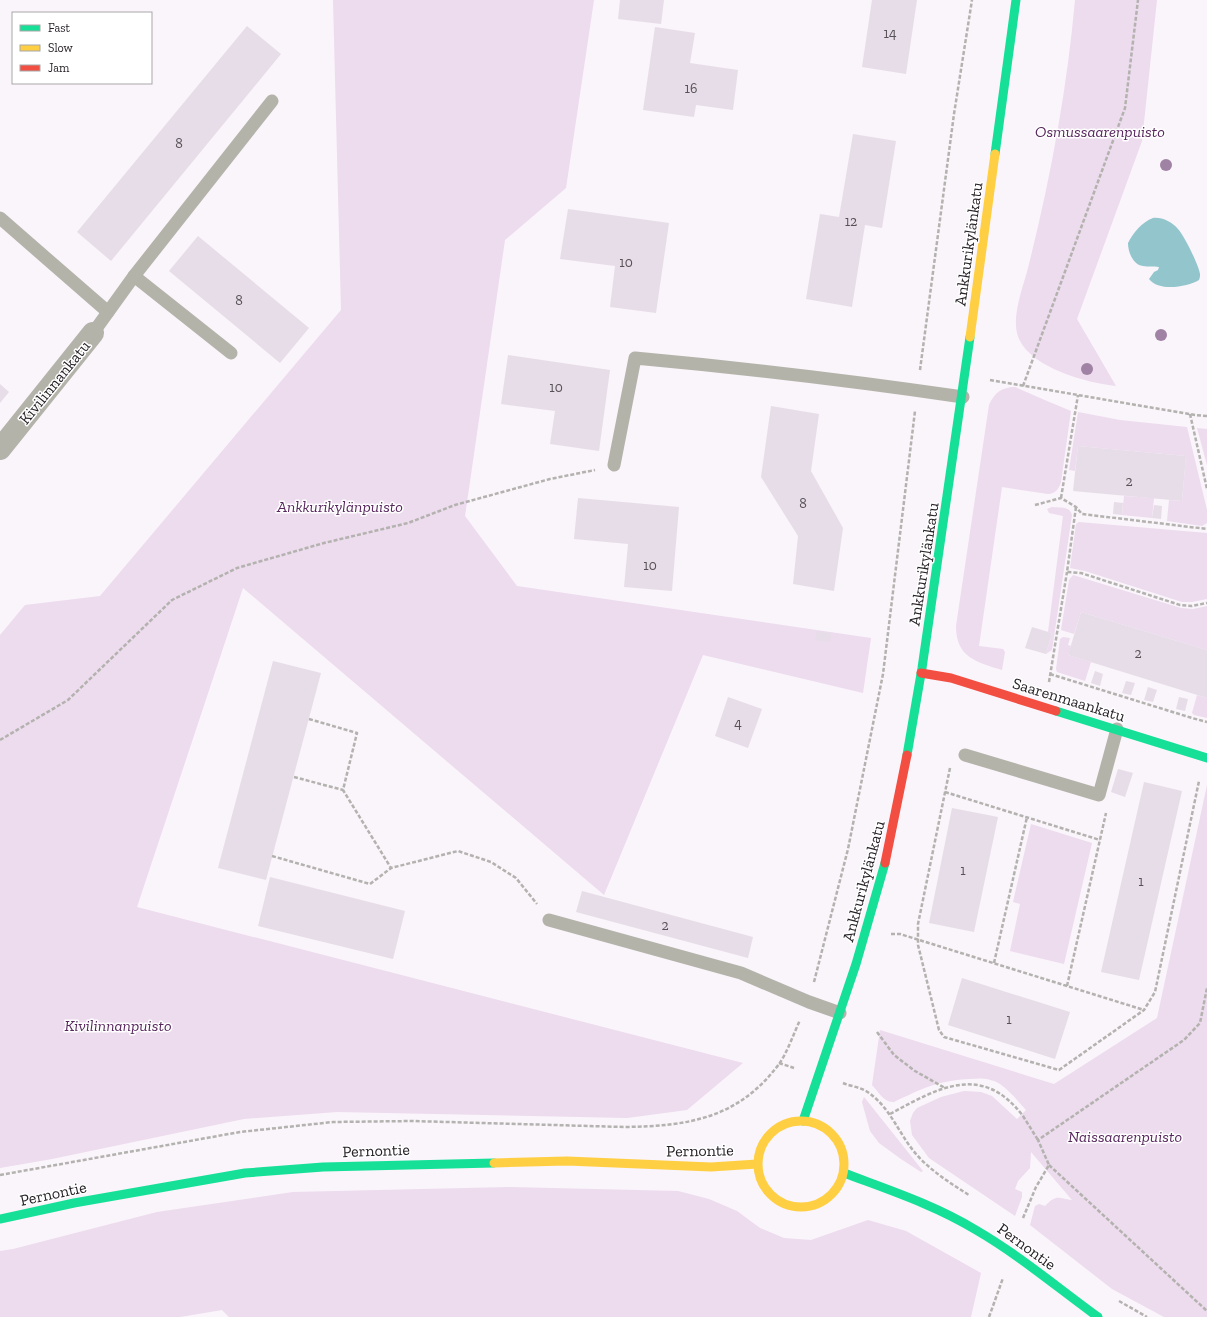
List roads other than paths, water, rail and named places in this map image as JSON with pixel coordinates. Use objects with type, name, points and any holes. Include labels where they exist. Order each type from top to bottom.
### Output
[{"type":"street","name":"Ankkurikylänkatu","points":[[803,1121],[858,955],[883,869],[902,786],[916,707],[963,397],[1016,0]]},
{"type":"street","name":"Kivilinnankatu","points":[[0,449],[93,333]]},
{"type":"street","name":"Saarenmaankatu","points":[[921,673],[951,678],[1205,757]]},
{"type":"street","points":[[794,1121],[803,1121],[812,1122],[824,1127],[834,1136],[841,1147],[844,1160],[844,1173],[839,1185],[831,1196],[820,1204],[807,1208],[794,1208],[781,1203],[771,1196],[762,1185],[757,1164],[758,1155],[763,1143],[771,1132],[781,1125],[794,1121]]},
{"type":"street","name":"Pernontie","points":[[0,1219],[74,1203],[244,1173],[323,1167],[567,1161],[703,1167],[757,1164]]},
{"type":"street","name":"Pernontie","points":[[844,1173],[924,1203],[975,1228],[1098,1317]]},
{"type":"lane","points":[[93,333],[134,276],[272,101]]},
{"type":"lane","points":[[0,218],[108,312]]},
{"type":"lane","points":[[134,276],[231,353]]},
{"type":"lane","points":[[614,466],[635,358],[690,363],[918,390],[963,397]]},
{"type":"lane","points":[[965,755],[1099,795],[1117,729]]},
{"type":"lane","points":[[549,920],[741,973],[809,1002],[840,1013]]},
{"type":"water","points":[[1153,218],[1167,220],[1176,226],[1181,232],[1197,264],[1200,274],[1199,280],[1188,285],[1173,287],[1159,286],[1149,279],[1159,267],[1143,266],[1134,261],[1130,254],[1128,243],[1138,228]]},
{"type":"park label","name":"Osmussaarenpuisto","points":[[1100,131]]},
{"type":"park label","name":"Ankkurikylänpuisto","points":[[340,506]]},
{"type":"park label","name":"Kivilinnanpuisto","points":[[118,1025]]},
{"type":"park label","name":"Naissaarenpuisto","points":[[1125,1136]]}]
